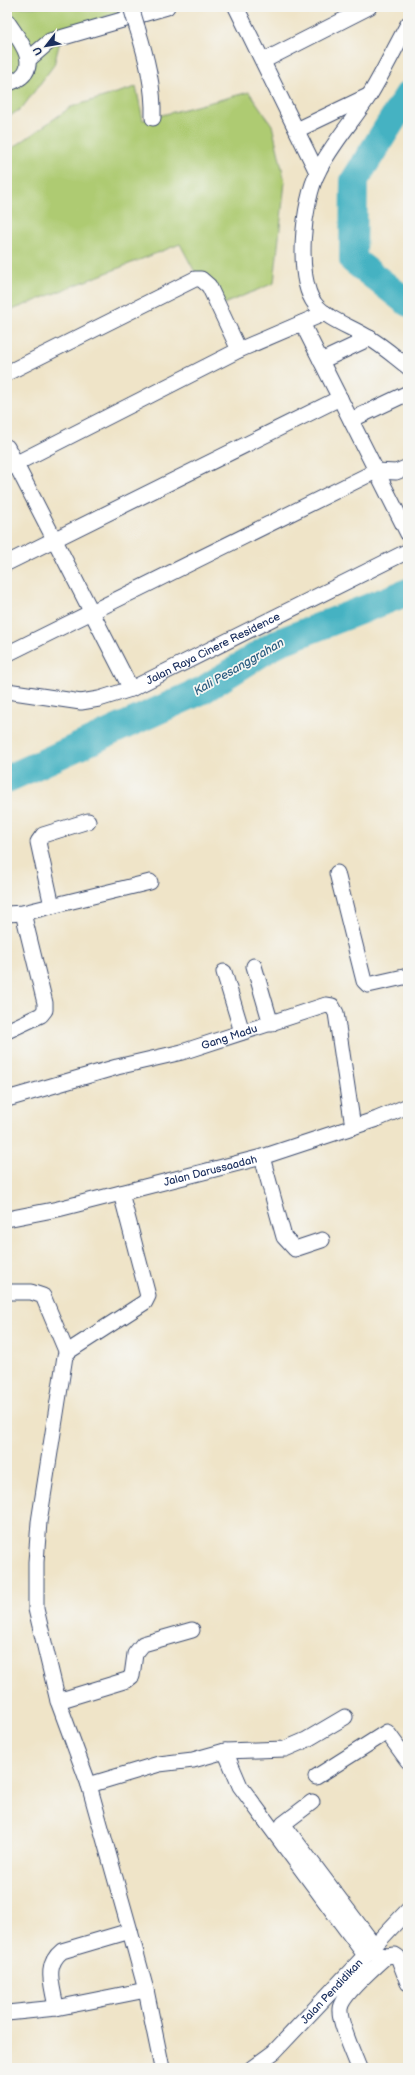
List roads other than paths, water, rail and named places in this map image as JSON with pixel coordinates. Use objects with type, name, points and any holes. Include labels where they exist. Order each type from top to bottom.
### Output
[{"type":"street","points":[[131,7],[149,71],[154,103],[153,118]]},
{"type":"street","points":[[29,59],[50,41],[167,7]]},
{"type":"street","points":[[236,7],[317,172]]},
{"type":"street","points":[[263,61],[369,7]]},
{"type":"street","points":[[7,21],[29,59],[29,68],[21,77],[7,84]]},
{"type":"street","points":[[408,24],[369,95],[317,172],[305,222],[302,245],[306,285],[311,298],[325,313],[370,338],[408,367]]},
{"type":"street","points":[[297,130],[369,95]]},
{"type":"street","points":[[7,373],[195,280],[201,279],[209,286],[239,350]]},
{"type":"street","points":[[11,466],[239,350],[325,313]]},
{"type":"street","points":[[302,323],[408,534]]},
{"type":"street","points":[[321,361],[370,338]]},
{"type":"street","points":[[351,420],[408,393]]},
{"type":"street","points":[[7,563],[340,398]]},
{"type":"street","points":[[7,447],[11,466],[54,539],[131,689]]},
{"type":"street","points":[[7,654],[376,471],[396,472],[408,467]]},
{"type":"street","name":"Jalan Raya Cinere Residence","points":[[7,691],[81,702],[99,699],[131,689],[408,550]]},
{"type":"street","points":[[52,906],[38,842],[43,835],[88,821]]},
{"type":"street","points":[[337,873],[364,981],[368,985],[375,985],[408,976]]},
{"type":"street","points":[[7,914],[23,913],[150,882]]},
{"type":"street","points":[[7,1031],[41,1015],[45,1010],[45,1003],[23,913]]},
{"type":"street","points":[[254,966],[271,1024]]},
{"type":"street","points":[[224,972],[242,1032]]},
{"type":"street","name":"Gang Madu","points":[[7,1099],[117,1067],[182,1052],[326,1005],[332,1006],[336,1013],[353,1127]]},
{"type":"street","name":"Jalan Darussaadah","points":[[7,1218],[121,1193],[262,1157],[394,1113],[408,1106]]},
{"type":"street","points":[[262,1157],[284,1238],[290,1246],[295,1249],[322,1240]]},
{"type":"street","points":[[121,1193],[148,1296],[145,1302],[67,1352],[63,1362],[39,1522],[36,1562],[36,1609],[58,1701],[89,1785],[130,1931],[146,1990],[162,2068]]},
{"type":"street","points":[[7,1292],[31,1292],[43,1296],[67,1352]]},
{"type":"street","points":[[58,1701],[127,1680],[132,1676],[135,1654],[143,1644],[192,1630]]},
{"type":"street","points":[[89,1785],[160,1764],[193,1760],[225,1751],[285,1749],[306,1740],[345,1717]]},
{"type":"street","points":[[316,1777],[387,1732],[408,1761]]},
{"type":"street","points":[[225,1751],[240,1786],[369,1951],[386,1956],[394,1955],[398,1957],[408,1983]]},
{"type":"street","points":[[312,1802],[283,1824],[369,1951]]},
{"type":"street","name":"Jalan Pendidikan","points":[[252,2068],[274,2052],[408,1910]]},
{"type":"street","points":[[56,2008],[50,1970],[53,1958],[62,1951],[130,1931]]},
{"type":"street","points":[[359,2068],[340,2016],[341,2004],[350,1992],[386,1956]]},
{"type":"street","points":[[7,2013],[56,2008],[146,1990]]},
{"type":"waterway","name":"Kali Pesanggrahan","points":[[408,95],[354,181],[353,260],[408,303]]},
{"type":"waterway","name":"Kali Pesanggrahan","points":[[7,779],[203,690],[277,643],[408,592]]}]
